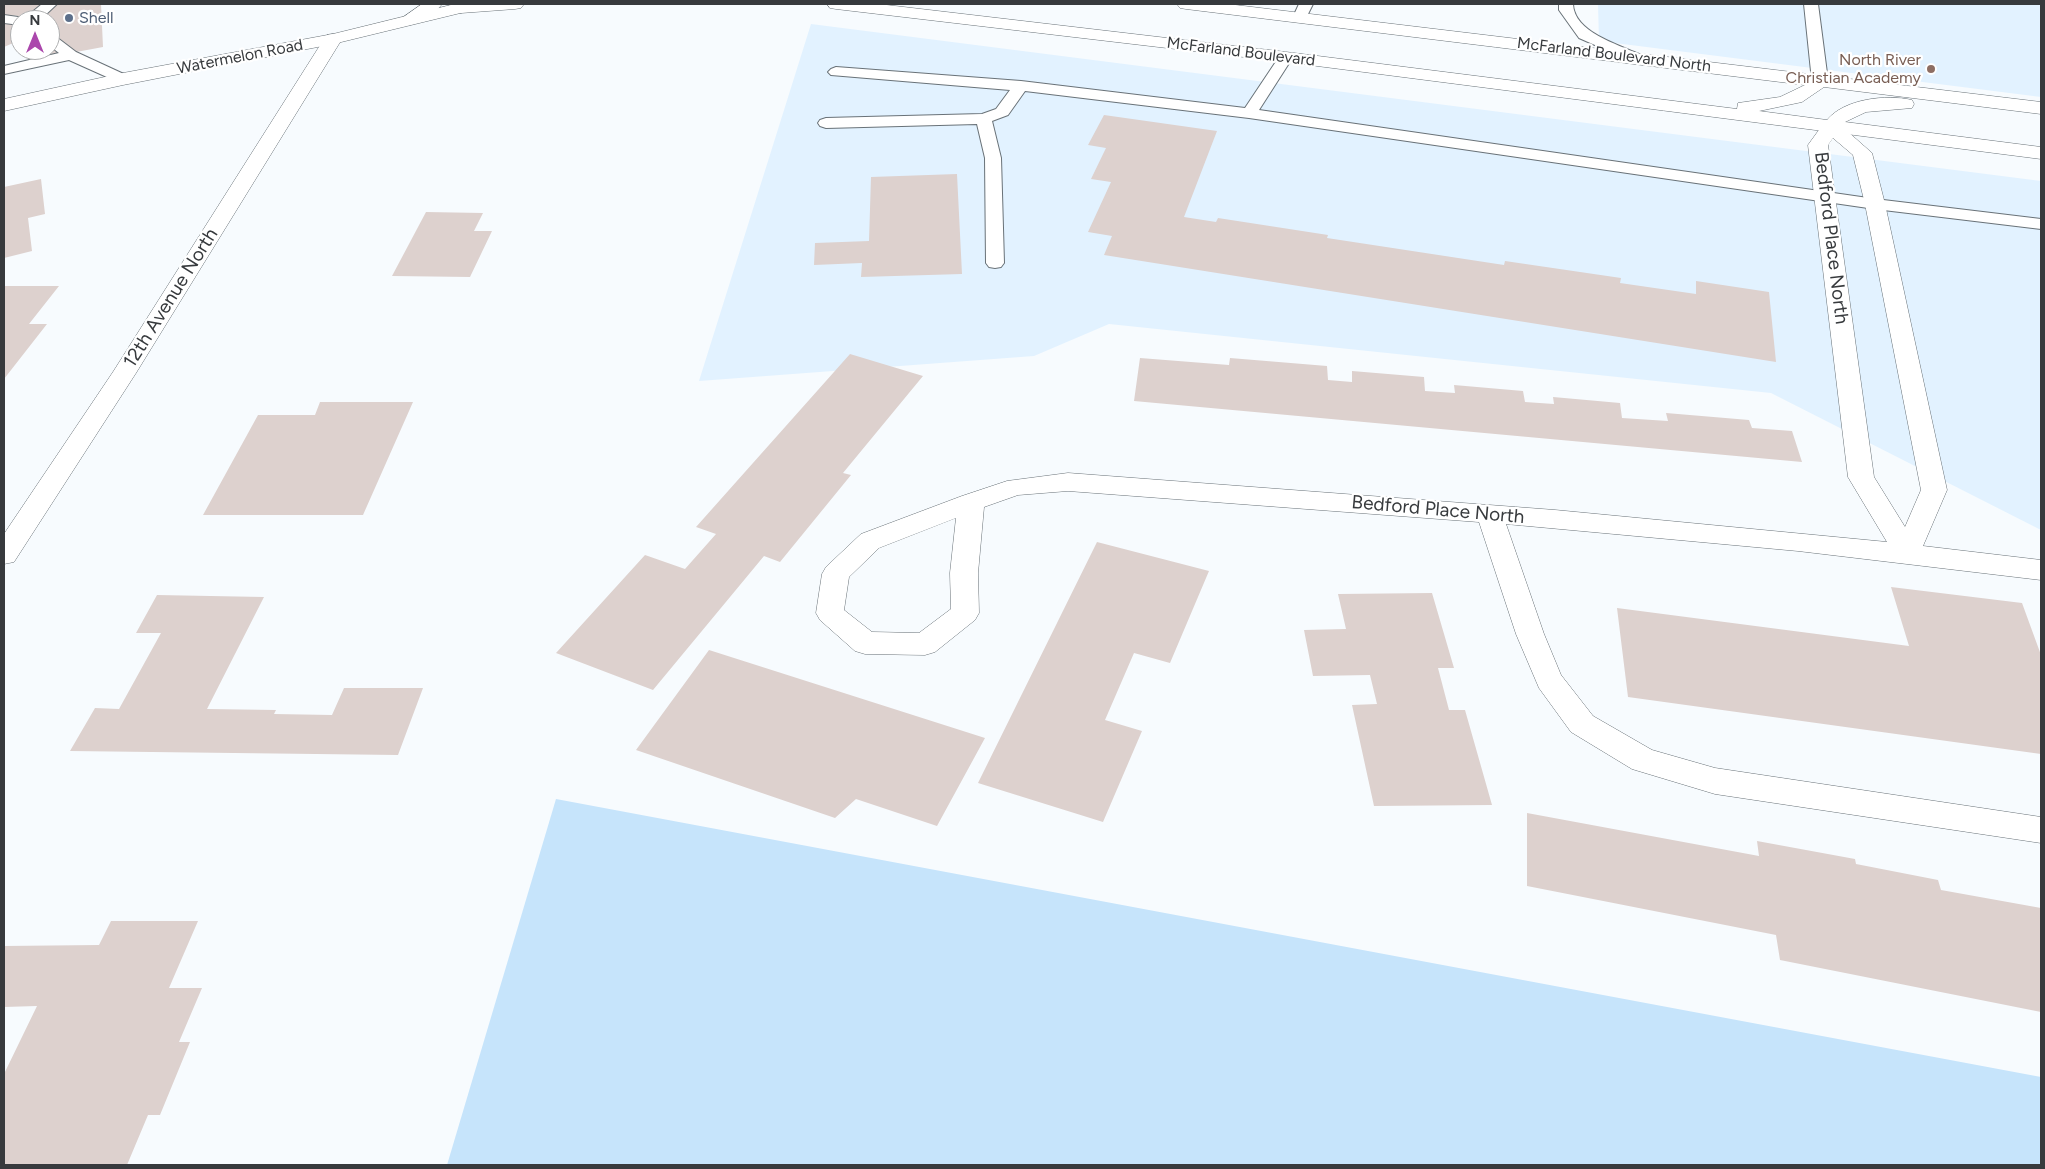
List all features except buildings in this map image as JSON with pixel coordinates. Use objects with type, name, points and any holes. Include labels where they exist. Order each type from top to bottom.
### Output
[{"type":"main road","points":[[407,21],[433,4]]},
{"type":"main road","name":"Watermelon Road","points":[[4,105],[333,39],[468,6],[515,4]]},
{"type":"main road","name":"McFarland Boulevard","points":[[836,4],[1286,57],[1646,103]]},
{"type":"main road","name":"McFarland Boulevard North","points":[[1186,4],[1303,11],[1634,57],[2041,108]]},
{"type":"main road","name":"12th Avenue North","points":[[4,555],[124,373],[333,39]]},
{"type":"main road","points":[[1646,103],[1723,107],[1768,105],[1812,91],[1820,81]]},
{"type":"main road","points":[[1646,103],[2041,154]]},
{"type":"main road","points":[[1832,127],[1841,115],[1850,111],[1883,104],[2041,108]]},
{"type":"main road","name":"Bedford Place North","points":[[1832,127],[1862,153],[1875,204],[1934,490],[1907,553],[1861,477],[1818,145],[1832,127]]},
{"type":"main road","name":"Bedford Place North","points":[[971,502],[964,573],[965,613],[925,644],[865,643],[830,613],[836,574],[870,541],[971,502],[1016,487],[1068,482],[1489,514],[1907,553]]},
{"type":"main road","points":[[1489,514],[1530,634],[1549,680],[1582,724],[1643,760],[1714,781],[2041,830]]},
{"type":"main road","points":[[1907,553],[2041,570]]},
{"type":"lane","points":[[1566,4],[1566,10],[1584,35],[1634,57]]},
{"type":"lane","points":[[1811,4],[1820,81]]},
{"type":"lane","points":[[60,47],[71,55],[123,80]]},
{"type":"lane","points":[[4,70],[71,55]]},
{"type":"lane","points":[[1249,113],[1286,57]]},
{"type":"lane","points":[[836,72],[1021,86],[1249,113],[1825,195],[1875,204],[2041,224]]},
{"type":"lane","points":[[826,123],[984,119],[1002,112],[1021,86]]},
{"type":"lane","points":[[984,119],[993,158],[995,263]]},
{"type":"shaded area","name":"North River Christian Academy","points":[[1598,4],[2041,4],[2041,97],[1599,41]]},
{"type":"shaded area","points":[[811,24],[2041,181],[2041,530],[1771,393],[1109,324],[1034,356],[699,381]]},
{"type":"shaded area","points":[[556,799],[2041,1077],[2041,1165],[447,1165]]},
{"type":"place","name":"Shell","points":[[69,18]]},
{"type":"place","name":"North River Christian Academy","points":[[1931,69]]}]
